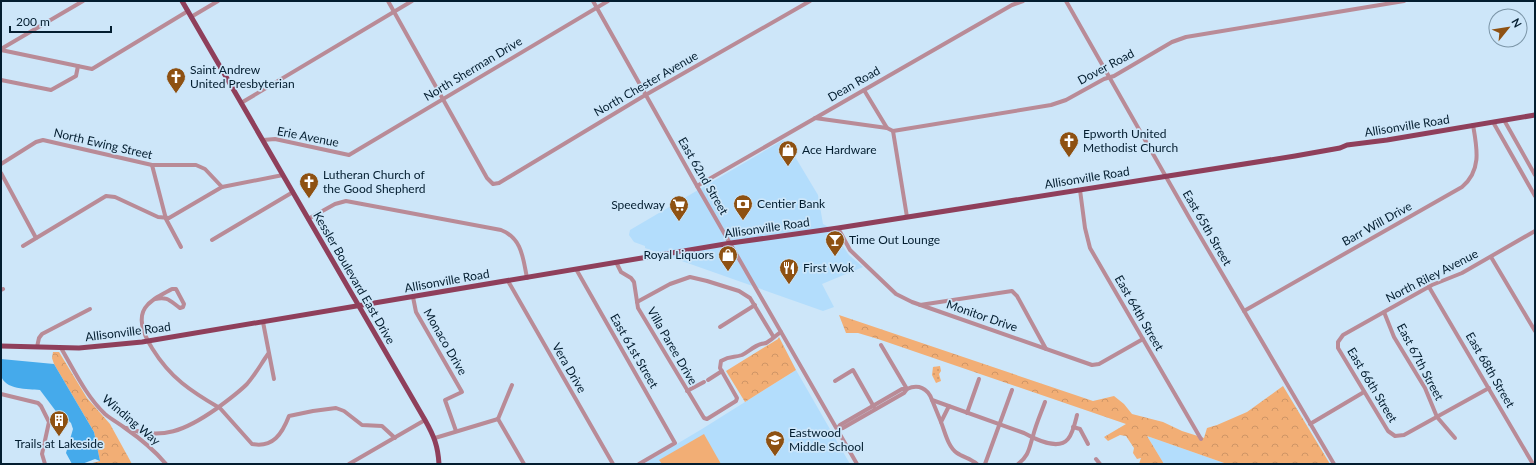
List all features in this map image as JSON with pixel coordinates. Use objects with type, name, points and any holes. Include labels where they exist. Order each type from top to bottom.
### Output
[{"type":"main road","name":"Kessler Boulevard East Drive","points":[[182,1],[435,438],[438,448],[439,464]]},
{"type":"main road","name":"Allisonville Road","points":[[1,346],[61,348],[106,346],[148,341],[413,298],[731,243],[838,228],[1080,190],[1535,115]]},
{"type":"street","points":[[1,50],[83,1]]},
{"type":"street","points":[[192,17],[218,1]]},
{"type":"street","points":[[388,1],[443,99]]},
{"type":"street","points":[[241,103],[412,1]]},
{"type":"street","name":"East 62nd Street","points":[[593,1],[697,186],[857,464]]},
{"type":"street","name":"North Sherman Drive","points":[[348,155],[608,1]]},
{"type":"street","name":"North Chester Avenue","points":[[443,99],[487,178],[493,184],[499,183],[646,95],[810,1]]},
{"type":"street","name":"Dean Road","points":[[697,186],[1010,6],[1023,1]]},
{"type":"street","name":"East 65th Street","points":[[1066,1],[1165,176],[1334,464]]},
{"type":"street","name":"Dover Road","points":[[893,131],[1054,104],[1066,100],[1104,78],[1114,76],[1174,42],[1192,35],[1404,1]]},
{"type":"street","points":[[1,50],[92,69],[188,11]]},
{"type":"street","points":[[1,80],[51,90],[76,76],[78,66]]},
{"type":"street","points":[[864,90],[887,128]]},
{"type":"street","points":[[815,118],[887,128],[893,131],[907,217]]},
{"type":"street","points":[[1504,120],[1535,175]]},
{"type":"street","points":[[1493,122],[1535,196]]},
{"type":"street","name":"Barr Will Drive","points":[[1244,311],[1461,188],[1471,178],[1477,162],[1477,149],[1473,125]]},
{"type":"street","name":"Erie Avenue","points":[[263,140],[275,139],[348,155]]},
{"type":"street","name":"North Ewing Street","points":[[1,164],[36,142],[42,140],[152,165],[196,165],[205,169],[222,187]]},
{"type":"street","points":[[152,165],[166,219],[181,247]]},
{"type":"street","points":[[1,173],[36,238]]},
{"type":"street","points":[[23,246],[107,196],[114,197],[158,217],[166,219],[174,217],[222,187],[283,175]]},
{"type":"street","name":"East 64th Street","points":[[1080,190],[1089,246],[1201,439]]},
{"type":"street","points":[[212,240],[293,192]]},
{"type":"street","points":[[308,219],[335,204],[346,201],[501,230],[513,237],[520,246],[527,278]]},
{"type":"street","name":"Monitor Drive","points":[[838,228],[846,245],[853,253],[896,294],[919,305],[1095,366],[1143,339]]},
{"type":"street","name":"North Riley Avenue","points":[[1339,340],[1343,335],[1384,312],[1429,287],[1462,274],[1535,231]]},
{"type":"street","points":[[1491,256],[1535,331]]},
{"type":"street","name":"Villa Paree Drive","points":[[616,262],[621,272],[631,278],[634,282],[638,308],[687,392],[702,416],[706,419],[736,401],[737,398],[722,371]]},
{"type":"street","name":"East 61st Street","points":[[576,269],[675,443],[639,464]]},
{"type":"street","points":[[637,302],[670,284],[690,277],[733,289],[750,298],[773,336]]},
{"type":"street","name":"Vera Drive","points":[[508,281],[613,464]]},
{"type":"street","name":"East 68th Street","points":[[1429,287],[1533,464]]},
{"type":"street","points":[[155,299],[165,298],[172,301],[179,308],[182,308],[184,303],[175,288],[155,299],[145,307],[141,317],[142,325],[148,341],[165,367],[182,383],[218,407],[252,444],[266,445],[272,442],[278,437],[289,416],[331,408],[344,411],[362,425],[382,426],[395,438]]},
{"type":"street","points":[[919,305],[1012,292],[1017,296],[1046,349]]},
{"type":"street","name":"Monaco Drive","points":[[413,298],[416,312],[462,392],[445,400],[456,431]]},
{"type":"street","points":[[720,327],[755,305]]},
{"type":"street","points":[[37,347],[39,338],[42,334],[90,309]]},
{"type":"street","name":"East 67th Street","points":[[1384,312],[1394,336],[1426,388],[1436,417],[1455,438]]},
{"type":"street","points":[[263,322],[274,379]]},
{"type":"street","points":[[687,392],[722,371],[720,368],[721,361],[729,356],[738,357],[762,343],[765,344],[771,340],[773,336],[781,332]]},
{"type":"street","name":"East 66th Street","points":[[1339,340],[1338,348],[1388,431],[1395,436],[1404,435],[1436,417]]},
{"type":"street","points":[[881,345],[907,389]]},
{"type":"street","name":"Winding Way","points":[[61,348],[87,392],[97,405],[111,419],[126,428],[158,455],[166,464]]},
{"type":"street","points":[[126,428],[148,434],[172,432],[189,426],[218,407],[244,386],[268,354]]},
{"type":"street","points":[[835,381],[853,370],[875,407]]},
{"type":"street","points":[[967,412],[979,379]]},
{"type":"street","points":[[498,419],[512,385]]},
{"type":"street","points":[[837,429],[843,428],[875,407],[904,393],[907,389],[914,387],[922,388],[929,393],[951,447],[954,451],[977,464]]},
{"type":"street","points":[[1436,417],[1488,388]]},
{"type":"street","points":[[985,464],[1012,390]]},
{"type":"street","points":[[1310,424],[1364,392]]},
{"type":"street","points":[[1,394],[35,402],[41,406],[49,422],[42,454],[45,464]]},
{"type":"street","points":[[932,400],[1052,444],[1059,444],[1068,439],[1077,415]]},
{"type":"street","points":[[1018,464],[1024,459],[1028,452],[1045,402]]},
{"type":"street","points":[[941,422],[949,406]]},
{"type":"street","points":[[435,438],[498,419]]},
{"type":"street","points":[[498,419],[524,464]]},
{"type":"street","points":[[349,464],[425,420]]},
{"type":"street","points":[[1073,427],[1080,429],[1088,444]]},
{"type":"street","points":[[1096,459],[1100,464]]},
{"type":"shaded area","points":[[783,140],[788,145],[818,195],[823,224],[836,231],[840,242],[849,255],[863,267],[822,284],[834,307],[823,311],[645,248],[645,246],[634,242],[629,235],[630,230]]},
{"type":"shaded area","points":[[796,370],[850,464],[643,464],[702,429]]},
{"type":"shaded area","points":[[1147,436],[1227,464],[1164,464]]},
{"type":"green space","points":[[839,315],[1093,401],[1114,396],[1124,404],[1132,414],[1163,422],[1182,431],[1204,438],[1207,428],[1247,412],[1283,386],[1330,464],[1227,464],[1147,436],[1164,464],[1139,464],[1141,458],[1137,459],[1133,453],[1134,448],[1126,436],[1120,435],[1108,441],[1104,437],[1126,424],[878,339],[858,333],[846,333]]},
{"type":"green space","points":[[779,337],[796,370],[745,402],[726,371]]},
{"type":"green space","points":[[53,352],[59,352],[87,398],[110,424],[132,464],[89,464],[100,461],[94,432],[54,364],[52,358]]},
{"type":"green space","points":[[940,366],[941,371],[939,374],[941,381],[936,383],[932,375],[933,367]]},
{"type":"green space","points":[[704,434],[721,464],[662,464],[659,460]]},
{"type":"water","points":[[1,359],[54,364],[94,432],[100,461],[95,459],[82,464],[72,464],[66,453],[73,429],[71,423],[66,418],[58,414],[40,390],[17,388],[7,384],[1,375]]},
{"type":"place","name":"Saint Andrew United Presbyterian","points":[[176,94]]},
{"type":"place","name":"Epworth United Methodist Church","points":[[1069,158]]},
{"type":"place","name":"Ace Hardware","points":[[788,167]]},
{"type":"place","name":"Lutheran Church of the Good Shepherd","points":[[309,199]]},
{"type":"place","name":"Centier Bank","points":[[743,221]]},
{"type":"place","name":"Speedway","points":[[679,222]]},
{"type":"place","name":"Time Out Lounge","points":[[835,257]]},
{"type":"place","name":"Royal Liquors","points":[[728,272]]},
{"type":"place","name":"First Wok","points":[[789,285]]},
{"type":"place","name":"Trails at Lakeside","points":[[59,437]]},
{"type":"place","name":"Eastwood Middle School","points":[[775,457]]}]
